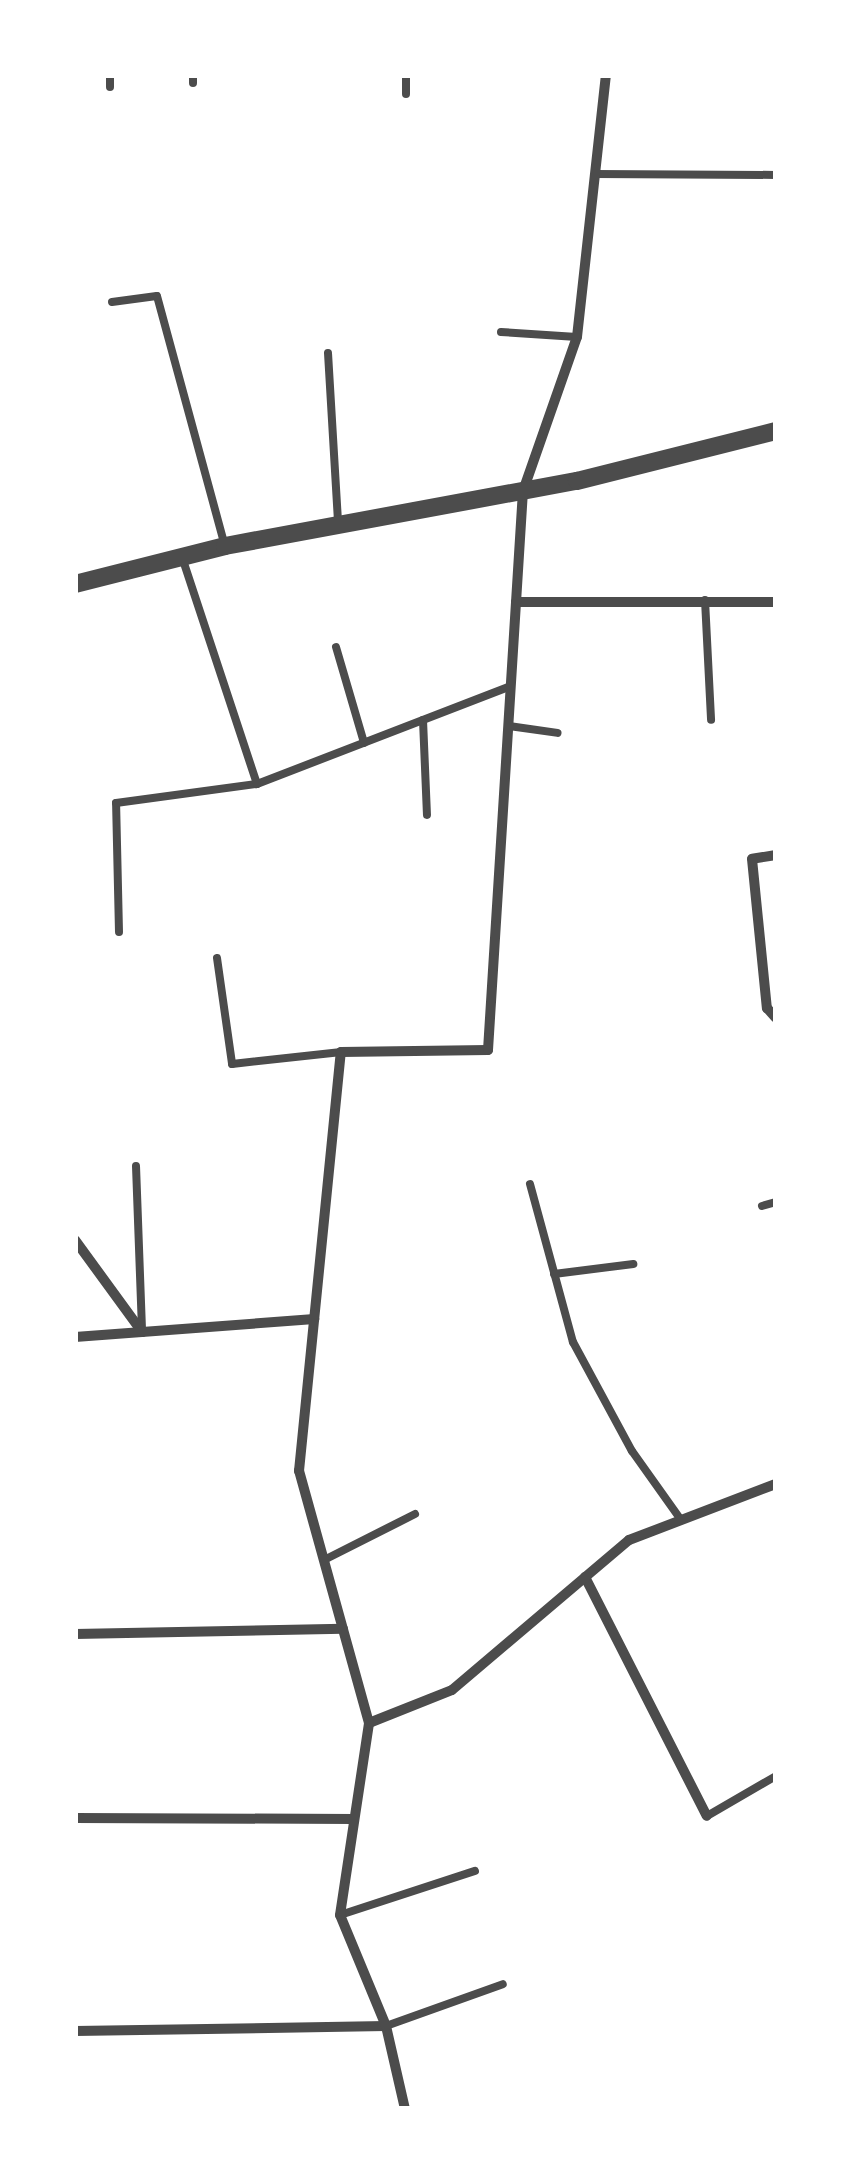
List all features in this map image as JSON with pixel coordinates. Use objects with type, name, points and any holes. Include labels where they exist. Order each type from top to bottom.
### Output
[{"type":"street","points":[[405,2109],[386,2026],[340,1915],[369,1723],[299,1471],[314,1319],[341,1052],[488,1050],[523,491],[577,337],[606,75]]},
{"type":"street","points":[[75,584],[225,546],[523,491],[776,431]]},
{"type":"street","points":[[516,602],[776,602]]},
{"type":"street","points":[[776,855],[752,859],[771,1006],[776,1018]]},
{"type":"street","points":[[75,1240],[142,1332]]},
{"type":"street","points":[[75,1337],[314,1319]]},
{"type":"street","points":[[369,1723],[452,1690],[628,1540],[776,1484]]},
{"type":"street","points":[[586,1577],[707,1816]]},
{"type":"street","points":[[75,1634],[343,1629]]},
{"type":"street","points":[[75,1818],[354,1819]]},
{"type":"street","points":[[75,2031],[386,2026]]},
{"type":"lane","points":[[110,75],[110,87]]},
{"type":"lane","points":[[406,75],[406,94]]},
{"type":"lane","points":[[595,174],[776,175]]},
{"type":"lane","points":[[112,302],[157,296],[225,546]]},
{"type":"lane","points":[[500,332],[577,337]]},
{"type":"lane","points":[[328,353],[338,525]]},
{"type":"lane","points":[[182,557],[257,784]]},
{"type":"lane","points":[[705,600],[711,720]]},
{"type":"lane","points":[[336,646],[364,743]]},
{"type":"lane","points":[[119,932],[116,803],[257,784],[511,686]]},
{"type":"lane","points":[[423,720],[427,815]]},
{"type":"lane","points":[[509,726],[558,733]]},
{"type":"lane","points":[[217,958],[232,1064],[341,1052]]},
{"type":"lane","points":[[136,1166],[142,1332]]},
{"type":"lane","points":[[530,1184],[573,1342],[632,1451],[681,1520]]},
{"type":"lane","points":[[762,1206],[776,1202]]},
{"type":"lane","points":[[554,1274],[632,1264]]},
{"type":"lane","points":[[324,1560],[414,1514]]},
{"type":"lane","points":[[707,1816],[776,1776]]},
{"type":"lane","points":[[340,1915],[475,1870]]},
{"type":"lane","points":[[386,2026],[503,1984]]}]
